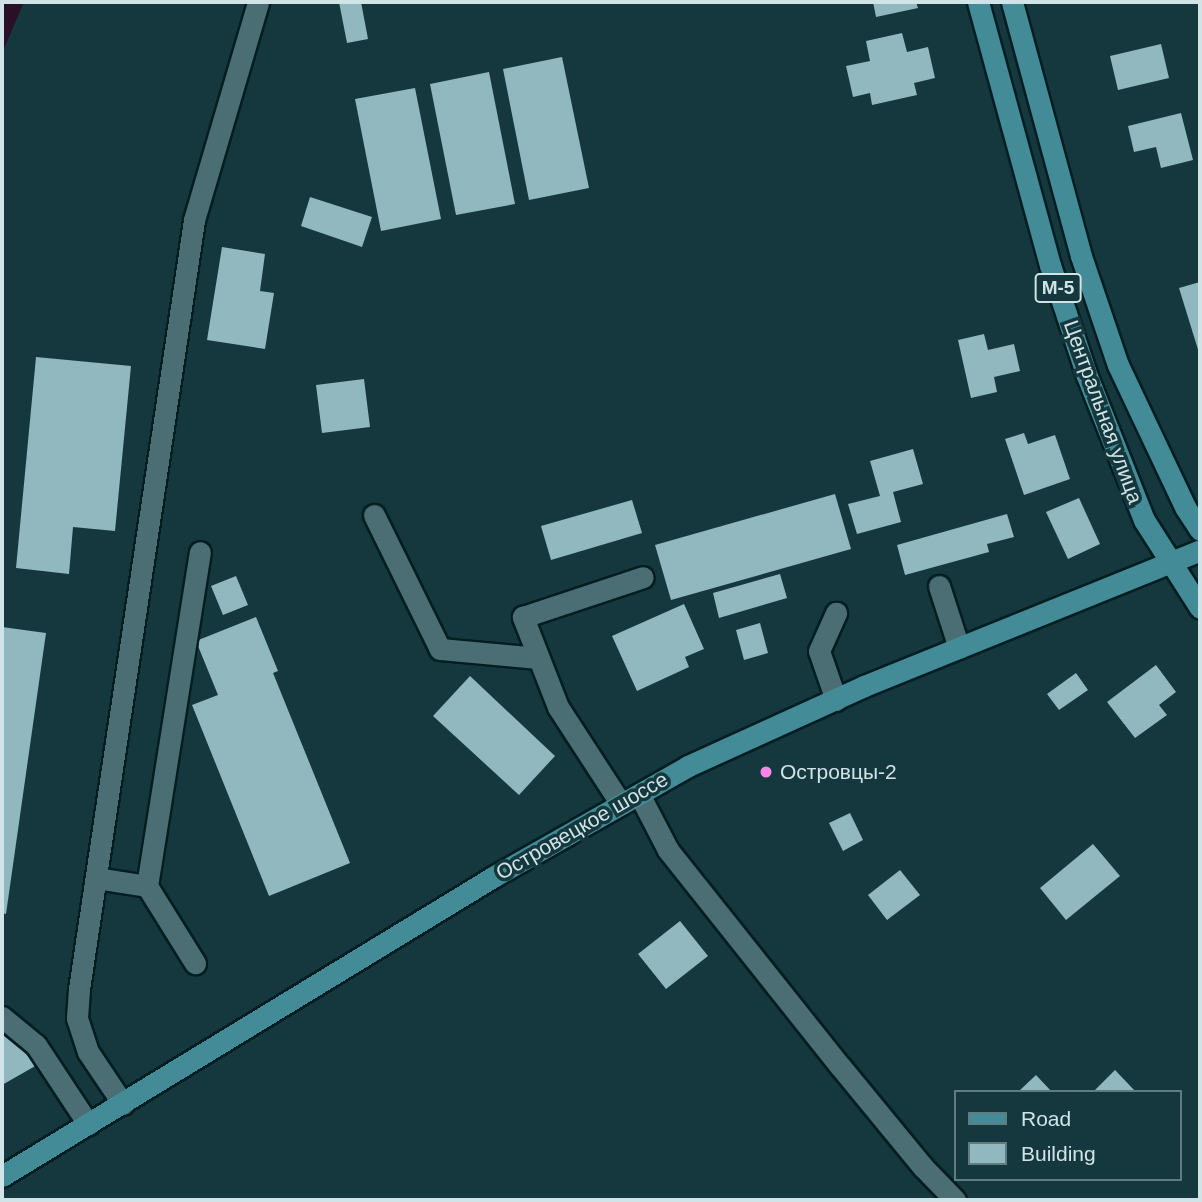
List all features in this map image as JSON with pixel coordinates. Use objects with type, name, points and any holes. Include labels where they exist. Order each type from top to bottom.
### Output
[{"type":"main road","name":"Центральная улица","points":[[978,2],[1050,265],[1087,376],[1144,520],[1200,608]]},
{"type":"main road","name":"Центральная улица","points":[[1012,2],[1081,256],[1118,365],[1185,507],[1200,530]]},
{"type":"main road","name":"Островецкое шоссе","points":[[2,1176],[482,884],[688,766],[835,700],[1200,550]]},
{"type":"street","points":[[123,1104],[88,1052],[77,1018],[194,220],[258,2]]},
{"type":"street","points":[[374,515],[440,649],[539,658]]},
{"type":"street","points":[[195,963],[147,886],[200,552]]},
{"type":"street","points":[[643,577],[523,617],[558,707],[668,850],[914,1157],[955,1200]]},
{"type":"street","points":[[939,586],[959,648]]},
{"type":"street","points":[[835,700],[819,651],[836,612]]},
{"type":"street","points":[[96,878],[147,886]]},
{"type":"street","points":[[2,1017],[36,1045],[88,1124]]},
{"type":"shaded area","points":[[2,2],[24,2],[2,53]]},
{"type":"building","points":[[339,2],[361,2],[368,39],[347,43]]},
{"type":"building","points":[[873,2],[916,2],[918,8],[876,17]]},
{"type":"building","points":[[902,33],[907,52],[928,47],[935,78],[914,83],[917,95],[872,105],[870,93],[853,97],[846,66],[870,61],[866,41]]},
{"type":"building","points":[[1161,44],[1169,78],[1118,90],[1110,56]]},
{"type":"building","points":[[562,57],[589,188],[529,200],[503,69]]},
{"type":"building","points":[[489,72],[515,204],[456,215],[430,84]]},
{"type":"building","points":[[415,88],[441,219],[381,231],[355,99]]},
{"type":"building","points":[[1181,113],[1193,160],[1161,168],[1156,147],[1134,152],[1128,126]]},
{"type":"building","points":[[310,197],[372,217],[362,247],[301,226]]},
{"type":"building","points":[[222,247],[265,254],[260,291],[274,293],[265,349],[207,340]]},
{"type":"building","points":[[1200,282],[1200,356],[1179,288]]},
{"type":"building","points":[[984,334],[988,350],[1014,344],[1020,371],[994,377],[997,392],[971,398],[958,340]]},
{"type":"building","points":[[36,357],[131,366],[115,531],[73,527],[69,574],[16,568]]},
{"type":"building","points":[[364,379],[370,427],[322,433],[316,385]]},
{"type":"building","points":[[1024,433],[1028,444],[1055,435],[1070,479],[1024,495],[1005,439]]},
{"type":"building","points":[[913,449],[923,484],[893,492],[901,522],[857,534],[848,504],[880,496],[870,461]]},
{"type":"building","points":[[835,494],[851,549],[671,600],[655,545]]},
{"type":"building","points":[[1079,498],[1100,544],[1068,559],[1046,512]]},
{"type":"building","points":[[632,500],[642,533],[551,560],[541,526]]},
{"type":"building","points":[[1007,514],[1014,537],[987,544],[989,552],[905,575],[897,545]]},
{"type":"building","points":[[780,574],[787,598],[719,618],[713,593]]},
{"type":"building","points":[[236,576],[248,605],[223,615],[211,586]]},
{"type":"building","points":[[684,604],[704,649],[685,657],[689,667],[637,691],[612,636]]},
{"type":"building","points":[[256,617],[278,671],[273,673],[350,863],[269,896],[192,705],[218,695],[196,641]]},
{"type":"building","points":[[760,623],[768,653],[744,660],[736,630]]},
{"type":"building","points":[[2,627],[46,633],[6,914],[2,913]]},
{"type":"building","points":[[1156,665],[1176,692],[1159,705],[1167,715],[1135,738],[1107,702]]},
{"type":"building","points":[[1076,673],[1088,690],[1059,710],[1047,694]]},
{"type":"building","points":[[470,676],[555,756],[519,795],[433,716]]},
{"type":"building","points":[[850,813],[863,840],[843,851],[829,823]]},
{"type":"building","points":[[1093,844],[1120,876],[1066,920],[1040,888]]},
{"type":"building","points":[[900,870],[920,895],[887,920],[868,895]]},
{"type":"building","points":[[680,921],[708,956],[666,989],[638,954]]},
{"type":"building","points":[[2,1032],[21,1038],[37,1065],[2,1085]]},
{"type":"building","points":[[1115,1070],[1134,1090],[1095,1090]]},
{"type":"building","points":[[1036,1075],[1050,1090],[1020,1090]]},
{"type":"place","name":"Островцы-2","points":[[766,772]]}]
